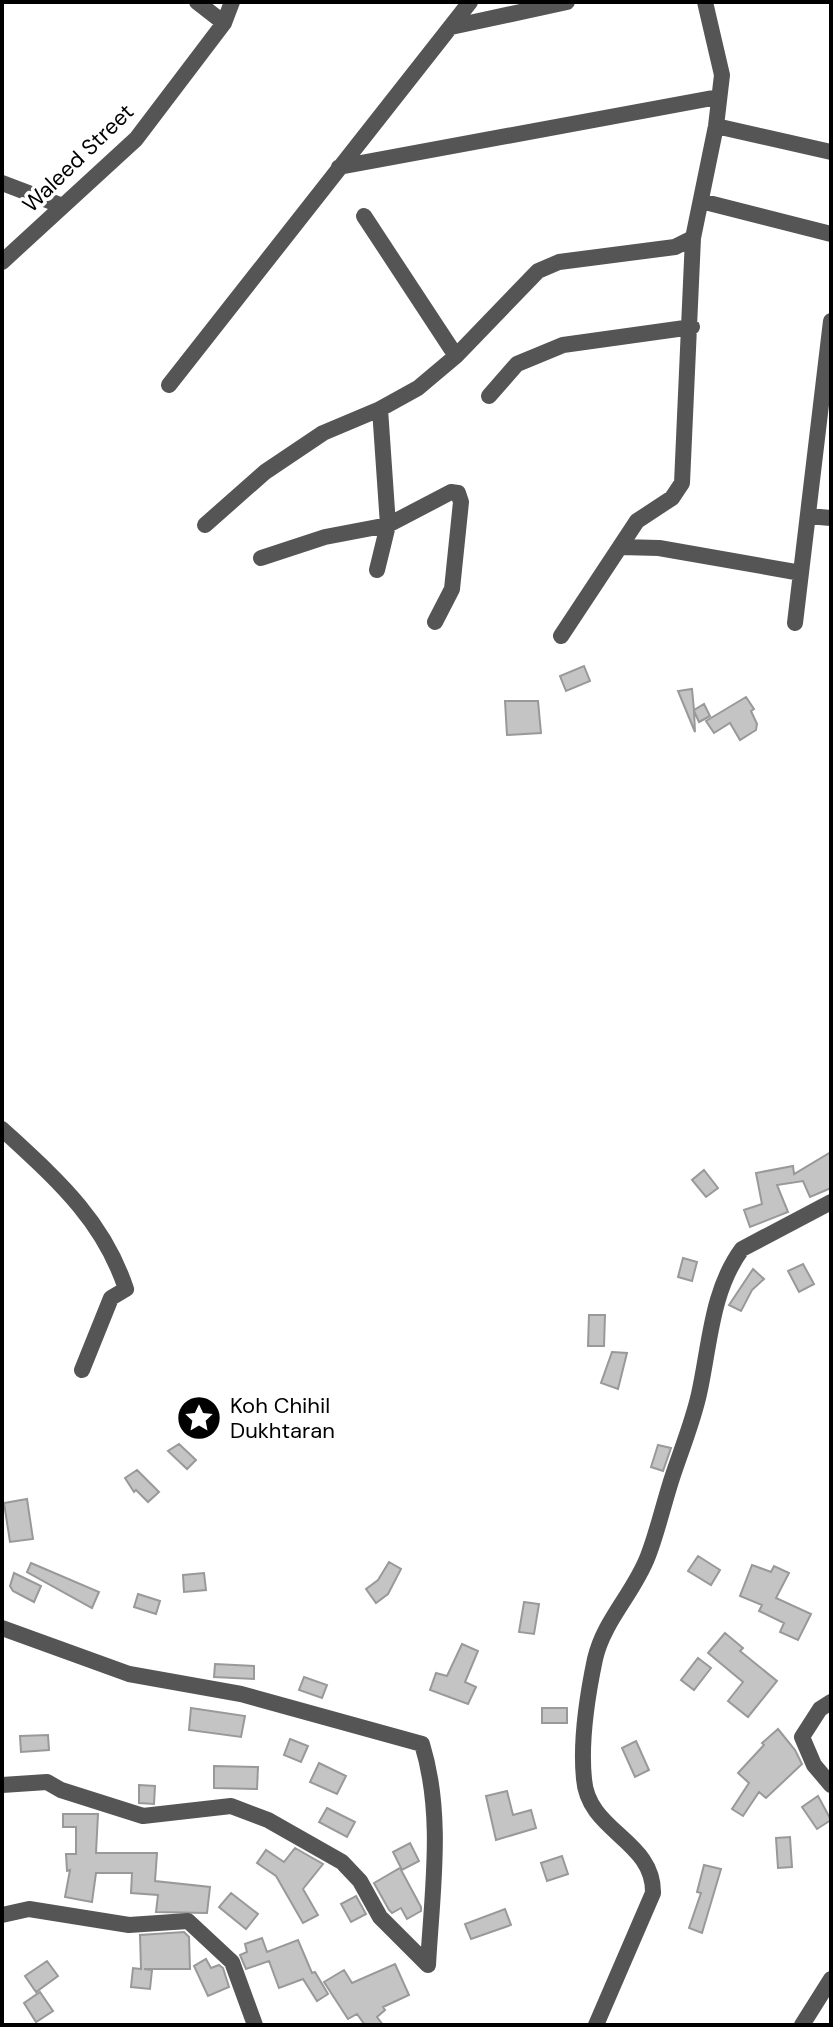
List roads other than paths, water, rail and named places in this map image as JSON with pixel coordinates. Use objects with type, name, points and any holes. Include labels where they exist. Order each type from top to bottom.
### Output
[{"type":"street","points":[[197,2],[224,23]]},
{"type":"street","name":"Waleed Street","points":[[2,262],[60,205],[136,139],[224,23],[232,2]]},
{"type":"street","points":[[169,385],[470,2]]},
{"type":"street","points":[[451,27],[567,2]]},
{"type":"street","points":[[561,636],[637,521],[672,498],[682,483],[692,327],[693,238],[716,126],[722,75],[705,2]]},
{"type":"street","points":[[339,167],[718,97]]},
{"type":"street","points":[[716,126],[831,152]]},
{"type":"street","points":[[2,183],[60,205]]},
{"type":"street","points":[[701,201],[831,234]]},
{"type":"street","points":[[364,216],[456,356]]},
{"type":"street","points":[[205,525],[265,472],[323,433],[380,409],[418,388],[456,356],[538,271],[559,262],[675,247],[693,238]]},
{"type":"street","points":[[795,623],[831,321]]},
{"type":"street","points":[[489,396],[517,364],[563,345],[692,327]]},
{"type":"street","points":[[377,570],[388,525],[380,409]]},
{"type":"street","points":[[261,558],[325,537],[388,525],[451,492],[458,493],[461,502],[452,589],[435,622]]},
{"type":"street","points":[[808,516],[831,518]]},
{"type":"street","points":[[620,547],[659,548],[801,573]]},
{"type":"street","points":[[2,1129],[88,1212],[115,1254],[126,1289],[111,1298],[82,1370]]},
{"type":"street","points":[[596,2025],[653,1893],[653,1882],[652,1872],[639,1852],[607,1826],[586,1798],[582,1759],[595,1658],[605,1629],[628,1596],[648,1557],[699,1394],[705,1350],[732,1263],[742,1249],[831,1202]]},
{"type":"street","points":[[2,1628],[129,1674],[241,1694],[422,1744],[432,1777],[435,1826],[428,1965],[380,1917],[360,1881],[342,1862],[268,1820],[231,1806],[143,1816],[61,1790],[47,1782],[2,1785]]},
{"type":"street","points":[[831,1702],[820,1709],[802,1737],[814,1765],[831,1785]]},
{"type":"street","points":[[2,1915],[29,1909],[129,1925],[188,1921],[232,1962],[255,2025]]},
{"type":"street","points":[[802,2025],[831,1979]]},
{"type":"place","name":"Koh Chihil Dukhtaran","points":[[199,1418]]}]
